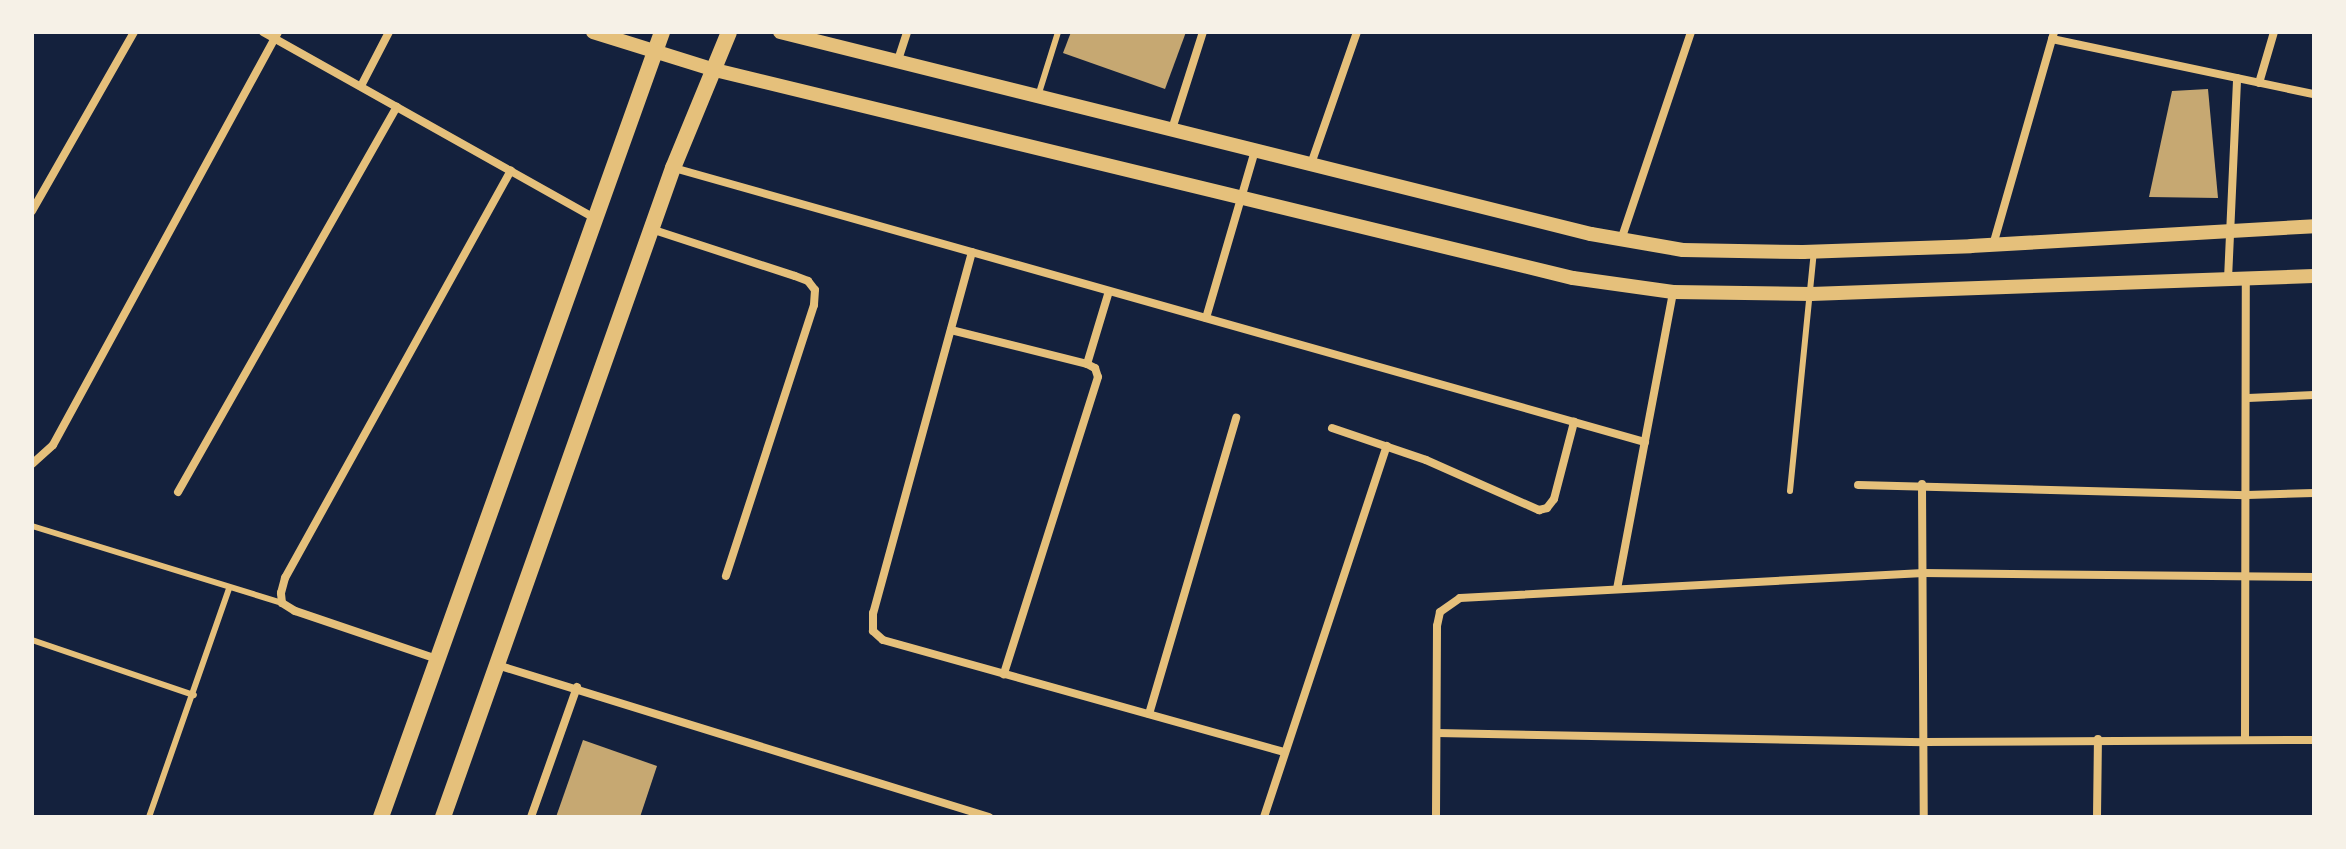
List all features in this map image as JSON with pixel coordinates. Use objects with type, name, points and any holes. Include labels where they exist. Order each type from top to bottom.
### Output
[{"type":"main road","points":[[381,817],[662,32]]},
{"type":"main road","points":[[443,817],[673,168],[729,32]]},
{"type":"street","points":[[32,211],[134,32]]},
{"type":"street","points":[[263,32],[277,35],[397,107],[596,218]]},
{"type":"street","points":[[361,86],[389,32]]},
{"type":"street","points":[[593,32],[654,54],[715,70],[1573,278],[1673,292],[1811,294],[2314,276]]},
{"type":"street","points":[[780,32],[1621,240],[1683,250],[1993,245],[2314,226]]},
{"type":"street","points":[[898,60],[907,32]]},
{"type":"street","points":[[1172,129],[1203,32]]},
{"type":"street","points":[[1311,164],[1357,32]]},
{"type":"street","points":[[1621,240],[1691,32]]},
{"type":"street","points":[[2259,83],[2274,32]]},
{"type":"street","points":[[32,464],[53,445],[277,35]]},
{"type":"street","points":[[1993,245],[2053,36],[2314,94]]},
{"type":"street","points":[[2228,279],[2237,78]]},
{"type":"street","points":[[178,492],[397,107]]},
{"type":"street","points":[[1206,318],[1255,150]]},
{"type":"street","points":[[673,168],[1645,442]]},
{"type":"street","points":[[437,659],[295,611],[282,603],[285,578],[511,170]]},
{"type":"street","points":[[651,229],[795,276],[808,281],[815,290],[814,305],[726,576]]},
{"type":"street","points":[[972,252],[875,605],[873,631],[883,640],[1285,752]]},
{"type":"street","points":[[2245,740],[2246,279]]},
{"type":"street","points":[[1087,364],[1109,291]]},
{"type":"street","points":[[1617,589],[1673,292]]},
{"type":"street","points":[[951,330],[1087,364],[1095,368],[1098,377],[1004,674]]},
{"type":"street","points":[[2248,398],[2314,395]]},
{"type":"street","points":[[1149,714],[1236,418]]},
{"type":"street","points":[[1332,428],[1387,446],[1539,510],[1547,508],[1554,499],[1574,422]]},
{"type":"street","points":[[1264,817],[1387,446]]},
{"type":"street","points":[[1922,484],[1924,817]]},
{"type":"street","points":[[1858,485],[1922,484],[2247,495],[2314,493]]},
{"type":"street","points":[[1436,817],[1437,626],[1440,612],[1460,598],[1923,573],[2314,577]]},
{"type":"street","points":[[497,665],[577,687],[989,817]]},
{"type":"street","points":[[531,817],[577,687]]},
{"type":"street","points":[[1437,733],[1924,742],[2314,740]]},
{"type":"street","points":[[2097,817],[2098,739]]},
{"type":"lane","points":[[1038,96],[1058,32]]},
{"type":"lane","points":[[1790,491],[1814,250]]},
{"type":"lane","points":[[32,526],[282,603]]},
{"type":"lane","points":[[149,817],[229,588]]},
{"type":"lane","points":[[32,640],[194,695]]},
{"type":"building","points":[[1071,32],[1186,32],[1165,89],[1063,53]]},
{"type":"building","points":[[2208,89],[2218,198],[2149,197],[2172,91]]},
{"type":"building","points":[[583,740],[657,766],[640,817],[556,817]]}]
